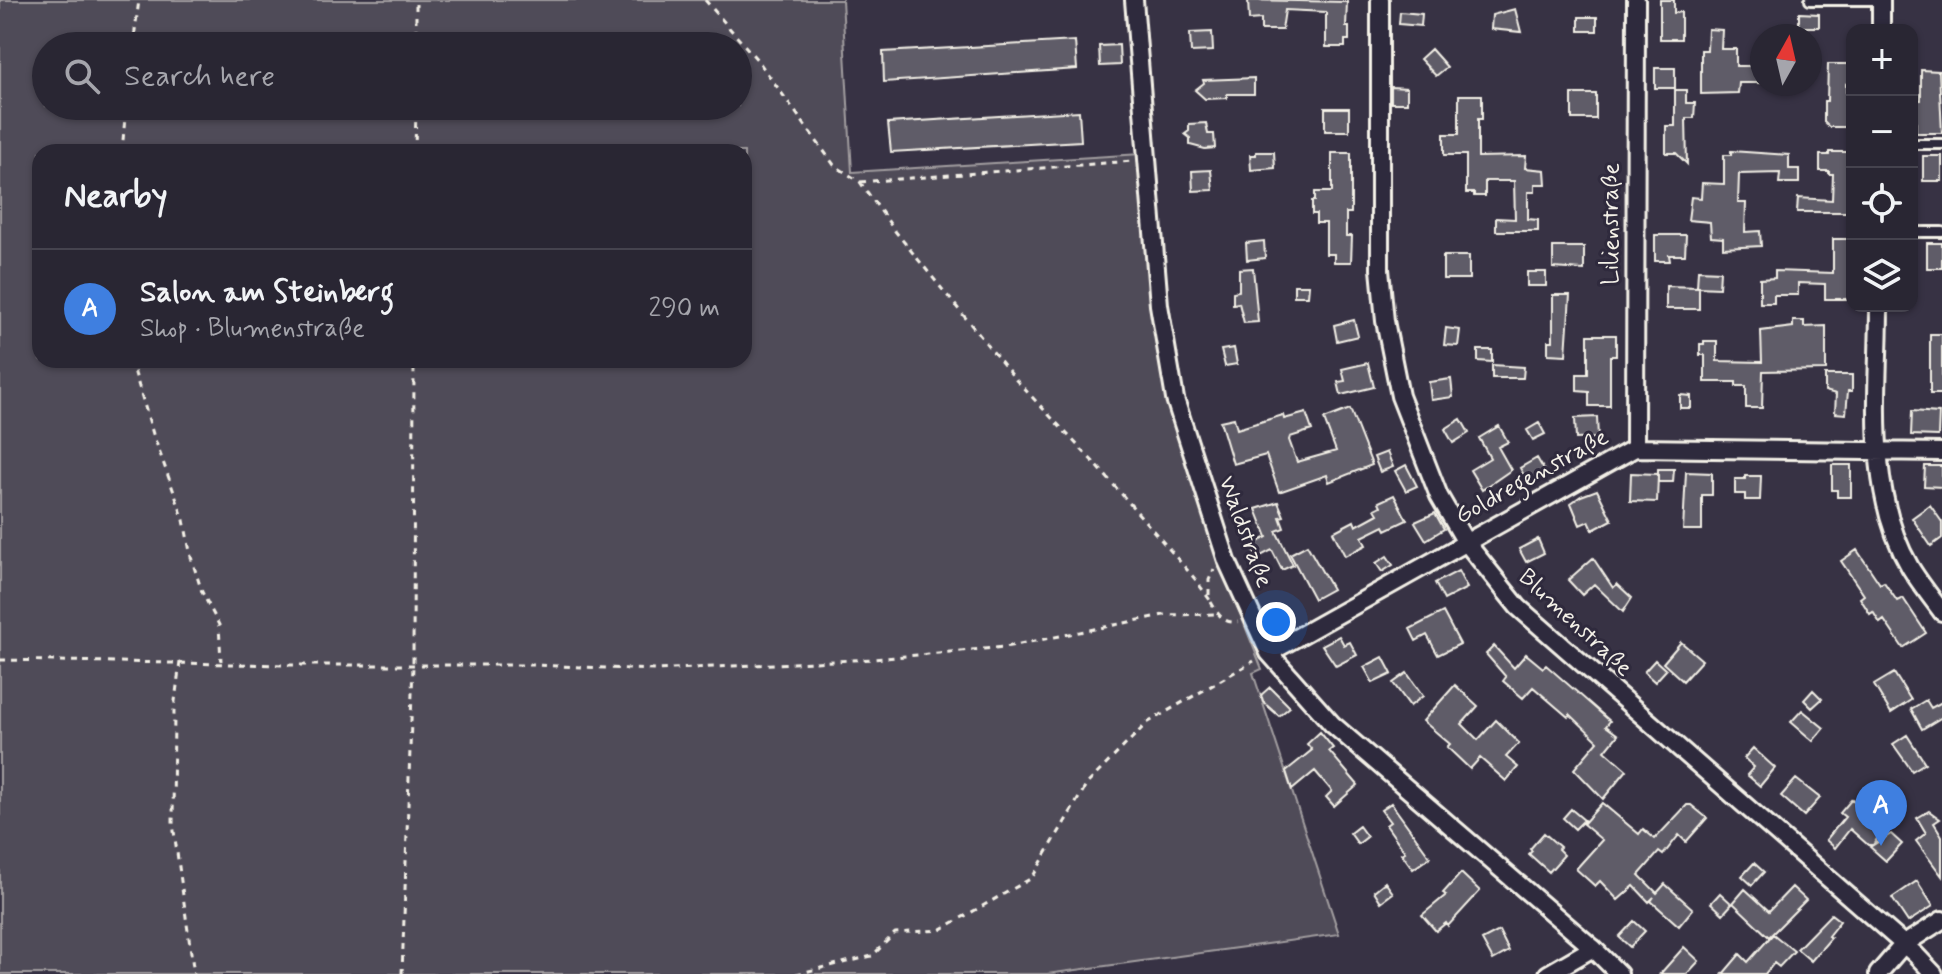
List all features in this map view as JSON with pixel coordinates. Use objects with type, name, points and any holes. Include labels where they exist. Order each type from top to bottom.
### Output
[{"type":"street","name":"Waldstraße","points":[[1134,0],[1159,305],[1175,399],[1227,561],[1269,653],[1332,724],[1593,948],[1619,974]]},
{"type":"street","name":"Blumenstraße","points":[[1380,0],[1380,269],[1385,321],[1400,396],[1439,496],[1465,541],[1518,607],[1934,974]]},
{"type":"street","name":"Lilienstraße","points":[[1635,448],[1636,0]]},
{"type":"street","points":[[1881,0],[1881,24]]},
{"type":"street","points":[[1879,312],[1878,452],[1887,511],[1909,565],[1942,612]]},
{"type":"street","name":"Goldregenstraße","points":[[1269,653],[1635,448],[1942,452]]},
{"type":"street","points":[[1878,974],[1903,945],[1942,920]]},
{"type":"street","points":[[1548,974],[1593,948]]},
{"type":"lane","points":[[1810,0],[1881,0]]},
{"type":"lane","points":[[1918,144],[1942,144]]},
{"type":"lane","points":[[1918,232],[1942,232]]},
{"type":"path","points":[[135,32],[139,0]]},
{"type":"path","points":[[416,0],[416,32]]},
{"type":"path","points":[[705,0],[733,32]]},
{"type":"path","points":[[752,54],[834,165],[860,182],[895,231],[1016,380],[1099,468],[1212,603]]},
{"type":"path","points":[[123,144],[125,120]]},
{"type":"path","points":[[415,144],[416,120]]},
{"type":"path","points":[[860,182],[1147,160]]},
{"type":"path","points":[[133,368],[184,520],[194,569],[219,625],[221,662]]},
{"type":"path","points":[[402,974],[413,665],[414,368]]},
{"type":"path","points":[[1227,561],[1220,563],[1209,580],[1207,591],[1212,603],[1218,614],[1231,623],[1241,622],[1251,614]]},
{"type":"path","points":[[0,660],[532,665],[654,670],[873,659],[1005,647],[1164,615],[1218,614]]},
{"type":"path","points":[[796,974],[872,956],[895,933],[940,930],[1032,878],[1087,784],[1147,723],[1269,653]]},
{"type":"path","points":[[180,662],[174,709],[173,824],[194,974]]},
{"type":"shaded area","points":[[0,0],[842,0],[852,172],[1141,154],[1149,280],[1167,401],[1220,563],[1262,669],[1253,673],[1339,934],[1047,974],[0,974]]},
{"type":"building","points":[[1248,0],[1347,2],[1349,40],[1345,40],[1345,47],[1326,47],[1326,12],[1285,10],[1282,30],[1261,30],[1261,19],[1249,20]]},
{"type":"building","points":[[1660,0],[1674,0],[1674,13],[1681,12],[1681,39],[1660,39]]},
{"type":"building","points":[[1515,9],[1521,32],[1491,29],[1492,15]]},
{"type":"building","points":[[1400,12],[1422,14],[1421,26],[1399,24]]},
{"type":"building","points":[[1799,13],[1819,14],[1819,24],[1799,24]]},
{"type":"building","points":[[1579,17],[1597,17],[1597,31],[1579,31]]},
{"type":"building","points":[[1708,29],[1722,30],[1721,49],[1736,49],[1736,66],[1750,66],[1750,83],[1739,83],[1738,93],[1701,94],[1701,50],[1707,50]]},
{"type":"building","points":[[1212,32],[1213,51],[1191,52],[1190,33]]},
{"type":"building","points":[[1075,41],[1077,69],[884,82],[883,52]]},
{"type":"building","points":[[1119,45],[1120,65],[1100,66],[1099,46]]},
{"type":"building","points":[[1431,49],[1447,67],[1436,76],[1420,59]]},
{"type":"building","points":[[1828,64],[1846,64],[1846,127],[1829,127],[1824,122],[1824,101],[1827,101]]},
{"type":"building","points":[[1655,68],[1675,68],[1675,88],[1655,88]]},
{"type":"building","points":[[1921,70],[1939,71],[1942,133],[1918,133],[1918,100],[1921,100]]},
{"type":"building","points":[[1254,78],[1254,94],[1227,94],[1227,98],[1205,99],[1195,90],[1204,83],[1203,80]]},
{"type":"building","points":[[1391,87],[1407,88],[1407,103],[1391,103]]},
{"type":"building","points":[[1675,90],[1686,90],[1686,103],[1695,103],[1694,118],[1686,118],[1687,164],[1676,153],[1666,153],[1666,126],[1675,126]]},
{"type":"building","points":[[1572,94],[1596,94],[1596,119],[1572,119]]},
{"type":"building","points":[[1459,95],[1482,95],[1482,119],[1478,119],[1478,157],[1526,156],[1525,168],[1545,170],[1546,184],[1535,184],[1535,192],[1528,192],[1528,219],[1538,220],[1538,231],[1496,231],[1496,218],[1515,219],[1514,181],[1485,181],[1485,196],[1466,193],[1466,155],[1444,155],[1444,134],[1459,134]]},
{"type":"building","points":[[1325,108],[1349,108],[1349,131],[1325,131]]},
{"type":"building","points":[[1079,111],[1081,141],[891,152],[888,123]]},
{"type":"building","points":[[1206,123],[1208,134],[1214,134],[1215,148],[1190,145],[1190,138],[1185,134],[1189,131],[1189,124]]},
{"type":"building","points":[[1731,151],[1789,155],[1789,169],[1799,169],[1799,183],[1779,183],[1780,173],[1739,174],[1738,203],[1746,203],[1745,232],[1760,231],[1761,246],[1723,248],[1723,238],[1711,237],[1710,222],[1688,220],[1691,197],[1701,198],[1702,183],[1724,184],[1724,155],[1731,155]]},
{"type":"building","points":[[1256,152],[1274,152],[1275,168],[1251,170],[1250,155],[1256,155]]},
{"type":"building","points":[[1829,152],[1846,152],[1846,212],[1797,212],[1798,198],[1832,200],[1833,174],[1820,171],[1820,155],[1829,155]]},
{"type":"building","points":[[1332,153],[1351,153],[1351,213],[1346,213],[1346,236],[1352,236],[1351,262],[1334,262],[1334,254],[1326,254],[1326,223],[1316,223],[1316,214],[1312,214],[1315,192],[1332,192]]},
{"type":"building","points":[[1923,156],[1942,156],[1942,181],[1923,181]]},
{"type":"building","points":[[1211,170],[1213,190],[1193,191],[1192,171]]},
{"type":"building","points":[[1655,235],[1686,235],[1685,255],[1669,255],[1670,261],[1655,261]]},
{"type":"building","points":[[1833,239],[1846,239],[1846,299],[1825,299],[1825,284],[1798,283],[1798,295],[1774,295],[1774,303],[1760,303],[1760,279],[1775,278],[1775,271],[1833,273]]},
{"type":"building","points":[[1264,241],[1265,258],[1247,260],[1246,243]]},
{"type":"building","points":[[1927,243],[1942,243],[1942,268],[1927,268]]},
{"type":"building","points":[[1553,247],[1584,247],[1584,270],[1553,268]]},
{"type":"building","points":[[1443,256],[1469,256],[1469,279],[1443,279]]},
{"type":"building","points":[[1253,268],[1258,322],[1244,323],[1239,303],[1233,304],[1233,292],[1239,291],[1239,269]]},
{"type":"building","points":[[1698,270],[1720,271],[1719,288],[1697,287]]},
{"type":"building","points":[[1527,272],[1546,272],[1546,286],[1527,286]]},
{"type":"building","points":[[1294,285],[1309,285],[1308,296],[1294,296]]},
{"type":"building","points":[[1666,286],[1699,287],[1699,309],[1666,309]]},
{"type":"building","points":[[1553,295],[1570,295],[1566,355],[1548,354],[1548,341],[1553,341]]},
{"type":"building","points":[[1354,320],[1358,336],[1337,341],[1334,325]]},
{"type":"building","points":[[1793,321],[1804,321],[1804,327],[1826,326],[1826,370],[1763,371],[1762,408],[1746,408],[1746,386],[1736,386],[1736,382],[1705,382],[1705,355],[1700,355],[1700,344],[1704,341],[1717,341],[1717,361],[1762,362],[1761,331],[1793,327]]},
{"type":"building","points":[[1446,328],[1460,330],[1458,346],[1444,345]]},
{"type":"building","points":[[1930,334],[1942,334],[1942,394],[1930,394]]},
{"type":"building","points":[[1588,335],[1616,335],[1616,356],[1610,356],[1610,406],[1589,406],[1589,392],[1577,391],[1577,374],[1588,374]]},
{"type":"building","points":[[1234,348],[1237,364],[1225,366],[1221,350]]},
{"type":"building","points":[[1478,350],[1492,350],[1492,362],[1478,361]]},
{"type":"building","points":[[1368,363],[1374,387],[1341,395],[1338,382],[1345,381],[1342,369]]},
{"type":"building","points":[[1492,365],[1524,367],[1523,378],[1492,378]]},
{"type":"building","points":[[1825,375],[1852,375],[1852,391],[1848,391],[1846,414],[1835,413],[1836,394],[1825,391]]},
{"type":"building","points":[[1451,379],[1453,397],[1431,400],[1429,382]]},
{"type":"building","points":[[1680,395],[1691,396],[1691,408],[1680,408]]},
{"type":"building","points":[[1350,409],[1372,465],[1329,482],[1327,475],[1279,492],[1266,455],[1233,464],[1220,421],[1234,418],[1237,429],[1283,415],[1284,419],[1306,413],[1312,430],[1289,440],[1297,462],[1336,451],[1324,419]]},
{"type":"building","points":[[1912,411],[1939,413],[1938,436],[1911,435]]},
{"type":"building","points":[[1597,417],[1598,438],[1576,439],[1575,418]]},
{"type":"building","points":[[1461,419],[1469,433],[1453,443],[1445,429]]},
{"type":"building","points":[[1539,423],[1545,434],[1533,440],[1527,430]]},
{"type":"building","points":[[1499,426],[1508,442],[1498,447],[1511,470],[1482,490],[1470,470],[1490,458],[1479,438]]},
{"type":"building","points":[[1387,452],[1393,467],[1380,472],[1374,457]]},
{"type":"building","points":[[1537,458],[1547,475],[1529,485],[1520,468]]},
{"type":"building","points":[[1406,465],[1417,486],[1406,491],[1395,471]]},
{"type":"building","points":[[1832,465],[1851,465],[1851,497],[1837,497],[1837,490],[1832,490]]},
{"type":"building","points":[[1925,466],[1942,466],[1942,487],[1924,486]]},
{"type":"building","points":[[1658,469],[1674,469],[1673,482],[1658,482],[1658,475],[1657,502],[1630,501],[1631,473],[1658,474]]},
{"type":"building","points":[[1686,472],[1712,473],[1712,495],[1702,495],[1702,530],[1683,530]]},
{"type":"building","points":[[1745,476],[1761,476],[1760,500],[1745,500],[1745,494],[1735,494],[1735,479],[1745,479]]},
{"type":"building","points":[[1597,490],[1612,520],[1593,530],[1589,521],[1580,525],[1571,503]]},
{"type":"building","points":[[1394,495],[1407,520],[1386,530],[1384,526],[1362,537],[1366,545],[1345,556],[1333,532],[1354,521],[1356,526],[1378,514],[1375,509],[1381,506],[1379,502]]},
{"type":"building","points":[[1278,502],[1284,516],[1280,517],[1284,528],[1276,531],[1293,565],[1282,570],[1272,550],[1257,558],[1251,546],[1267,537],[1256,509]]},
{"type":"building","points":[[1930,505],[1942,522],[1942,538],[1931,546],[1912,518]]},
{"type":"building","points":[[1435,513],[1444,529],[1426,540],[1415,522]]},
{"type":"building","points":[[1538,539],[1544,553],[1526,562],[1519,549]]},
{"type":"building","points":[[1307,545],[1332,589],[1314,599],[1290,554]]},
{"type":"building","points":[[1857,550],[1880,584],[1884,582],[1897,601],[1903,598],[1926,633],[1903,648],[1884,620],[1880,623],[1873,612],[1870,614],[1860,598],[1864,595],[1841,561]]},
{"type":"building","points":[[1387,556],[1393,565],[1382,572],[1376,563]]},
{"type":"building","points":[[1593,558],[1613,588],[1617,584],[1632,598],[1623,612],[1594,584],[1582,595],[1568,580]]},
{"type":"building","points":[[1458,571],[1467,588],[1444,600],[1435,583]]},
{"type":"building","points":[[1443,612],[1460,644],[1438,655],[1427,635],[1416,641],[1410,629]]},
{"type":"building","points":[[1339,636],[1344,645],[1350,642],[1357,655],[1336,666],[1322,645]]},
{"type":"building","points":[[1681,642],[1702,660],[1683,681],[1663,663]]},
{"type":"building","points":[[1494,646],[1514,668],[1526,654],[1543,668],[1546,665],[1610,721],[1606,726],[1618,735],[1605,751],[1627,770],[1603,799],[1574,769],[1598,741],[1570,714],[1568,717],[1533,687],[1523,698],[1503,681],[1506,677],[1486,654]]},
{"type":"building","points":[[1383,657],[1392,674],[1373,683],[1364,667]]},
{"type":"building","points":[[1655,660],[1666,670],[1655,682],[1644,672]]},
{"type":"building","points":[[1407,673],[1423,696],[1410,706],[1393,683]]},
{"type":"building","points":[[1894,673],[1911,700],[1891,713],[1874,685]]},
{"type":"building","points":[[1455,685],[1478,706],[1462,724],[1478,740],[1496,720],[1519,743],[1506,757],[1518,767],[1506,781],[1480,758],[1470,769],[1447,747],[1450,744],[1423,721]]},
{"type":"building","points":[[1270,687],[1290,707],[1279,716],[1263,702],[1261,695]]},
{"type":"building","points":[[1813,690],[1822,699],[1812,708],[1804,700]]},
{"type":"building","points":[[1926,700],[1931,708],[1942,702],[1942,717],[1922,729],[1911,709]]},
{"type":"building","points":[[1802,710],[1824,728],[1813,741],[1791,722]]},
{"type":"building","points":[[1320,732],[1333,748],[1329,751],[1358,785],[1334,806],[1326,797],[1332,791],[1315,771],[1292,790],[1286,771],[1312,750],[1307,744]]},
{"type":"building","points":[[1907,735],[1925,763],[1912,771],[1893,744]]},
{"type":"building","points":[[1753,748],[1775,768],[1760,786],[1747,775],[1754,767],[1744,758]]},
{"type":"building","points":[[1796,779],[1820,798],[1804,816],[1781,796]]},
{"type":"building","points":[[1852,799],[1884,828],[1873,845],[1868,845],[1850,829],[1835,848],[1826,840],[1845,817],[1840,813]]},
{"type":"building","points":[[1391,803],[1430,857],[1413,869],[1386,825],[1390,822],[1381,810]]},
{"type":"building","points":[[1602,803],[1639,834],[1643,829],[1655,839],[1687,805],[1707,818],[1686,842],[1679,835],[1663,855],[1659,852],[1639,875],[1657,893],[1665,884],[1693,909],[1679,926],[1651,901],[1654,897],[1649,902],[1634,886],[1618,900],[1600,881],[1595,886],[1576,869],[1602,840],[1583,824]]},
{"type":"building","points":[[1571,809],[1584,820],[1575,829],[1563,818]]},
{"type":"building","points":[[1929,811],[1940,819],[1934,823],[1942,836],[1942,876],[1916,841],[1926,833],[1917,818]]},
{"type":"building","points":[[1359,826],[1367,837],[1358,844],[1350,833]]},
{"type":"building","points":[[1544,833],[1560,847],[1558,849],[1564,855],[1549,872],[1529,854]]},
{"type":"building","points":[[1891,834],[1902,844],[1886,861],[1870,847]]},
{"type":"building","points":[[1754,863],[1764,872],[1752,885],[1742,876]]},
{"type":"building","points":[[1461,873],[1480,891],[1448,926],[1446,923],[1436,931],[1422,915],[1446,895],[1443,893]]},
{"type":"building","points":[[1917,881],[1933,906],[1908,922],[1892,898]]},
{"type":"building","points":[[1385,882],[1393,893],[1381,902],[1374,891]]},
{"type":"building","points":[[1792,887],[1806,900],[1769,937],[1733,903],[1745,889],[1769,911]]},
{"type":"building","points":[[1720,893],[1732,904],[1723,914],[1711,903]]},
{"type":"building","points":[[1831,914],[1840,921],[1828,936],[1831,938],[1811,961],[1797,949]]},
{"type":"building","points":[[1634,921],[1645,931],[1630,947],[1619,937]]},
{"type":"building","points":[[1499,931],[1509,951],[1493,960],[1482,940]]},
{"type":"building","points":[[1773,934],[1794,951],[1779,967],[1774,963],[1765,974],[1723,974],[1740,954],[1748,962]]},
{"type":"building","points":[[1684,947],[1699,961],[1687,974],[1660,974]]},
{"type":"place","name":"Salon am Steinberg","points":[[1881,846]]}]
